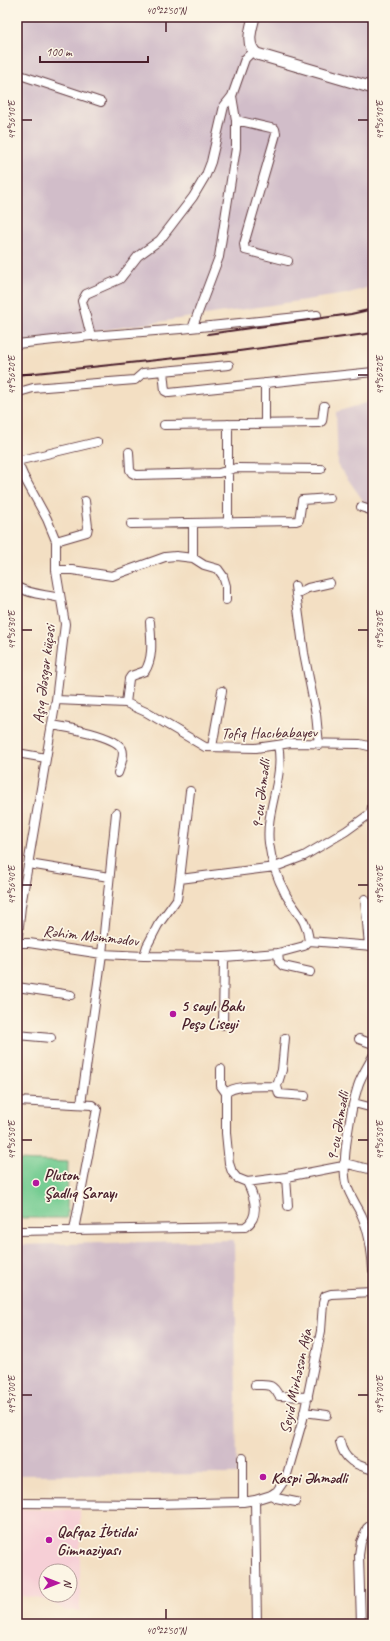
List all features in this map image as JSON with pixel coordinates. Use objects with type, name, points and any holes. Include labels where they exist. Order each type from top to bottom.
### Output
[{"type":"street","points":[[254,17],[250,33],[250,45],[253,51],[257,54],[373,88]]},
{"type":"street","points":[[91,336],[82,301],[86,294],[120,279],[138,256],[160,240],[194,197],[211,162],[224,106],[232,96],[245,59],[253,51]]},
{"type":"street","points":[[17,74],[101,102]]},
{"type":"street","points":[[194,326],[219,257],[236,148],[236,120],[232,96]]},
{"type":"street","points":[[236,120],[269,127],[275,130],[276,134],[244,244],[245,250],[288,261]]},
{"type":"street","points":[[17,344],[317,315]]},
{"type":"street","points":[[18,394],[32,388],[135,380],[143,373],[229,365]]},
{"type":"street","points":[[163,371],[166,391],[169,393],[373,372]]},
{"type":"street","points":[[264,383],[264,424]]},
{"type":"street","points":[[164,425],[320,423],[322,421],[324,406]]},
{"type":"street","points":[[228,424],[228,523]]},
{"type":"street","points":[[17,461],[97,442]]},
{"type":"street","points":[[130,452],[130,470],[132,473],[136,474],[219,473],[236,468],[321,469]]},
{"type":"street","name":"Aşıq Ələsgər küçəsi","points":[[17,461],[47,519],[56,541],[56,570],[65,624],[52,725],[29,864],[19,905],[17,944]]},
{"type":"street","points":[[131,524],[296,521],[299,520],[302,500],[330,498]]},
{"type":"street","points":[[56,541],[87,532],[88,527],[85,500]]},
{"type":"street","points":[[361,507],[373,511]]},
{"type":"street","points":[[192,558],[193,524]]},
{"type":"street","points":[[56,570],[72,570],[112,576],[165,557],[176,556],[192,558],[204,565],[218,569],[223,576],[226,586],[226,600]]},
{"type":"street","points":[[319,744],[316,714],[304,653],[296,590],[330,583]]},
{"type":"street","points":[[17,586],[37,595],[50,595],[60,598]]},
{"type":"street","points":[[126,703],[129,679],[134,674],[145,671],[149,662],[151,654],[150,622]]},
{"type":"street","points":[[212,747],[222,691]]},
{"type":"street","name":"Tofiq Hacıbabayev","points":[[56,700],[126,703],[146,712],[204,747],[256,748],[291,743],[360,744],[373,747]]},
{"type":"street","points":[[52,725],[86,731],[118,744],[122,748],[123,753],[118,773]]},
{"type":"street","name":"9-cu Əhmədli","points":[[278,746],[280,763],[268,832],[269,844],[280,884],[287,897],[306,924],[309,941]]},
{"type":"street","points":[[17,754],[46,758]]},
{"type":"street","name":"Rəhim Məmmədov","points":[[17,944],[42,944],[102,954],[144,956],[146,946],[158,925],[177,899],[190,791]]},
{"type":"street","points":[[180,879],[275,866],[304,856],[372,814],[373,801]]},
{"type":"street","points":[[81,1104],[102,954],[116,813]]},
{"type":"street","points":[[29,864],[109,877]]},
{"type":"street","points":[[144,956],[224,957],[278,952],[304,946],[309,941],[371,946],[365,899]]},
{"type":"street","points":[[278,952],[279,962],[284,966],[310,972]]},
{"type":"street","points":[[223,1025],[224,957]]},
{"type":"street","points":[[17,987],[71,995]]},
{"type":"street","points":[[17,1035],[51,1038]]},
{"type":"street","points":[[285,1038],[282,1070],[276,1086],[279,1094],[305,1096]]},
{"type":"street","points":[[359,1038],[373,1044]]},
{"type":"street","name":"9-cu Əhmədli","points":[[373,1056],[361,1080],[354,1103],[344,1165],[349,1193],[362,1216],[366,1228],[373,1270]]},
{"type":"street","points":[[221,1069],[221,1086],[226,1093],[226,1133],[230,1168],[237,1178],[247,1182],[286,1177],[344,1165],[373,1170]]},
{"type":"street","points":[[226,1093],[231,1089],[238,1088],[276,1086]]},
{"type":"street","points":[[17,1101],[81,1104],[95,1107],[97,1113],[74,1230]]},
{"type":"street","points":[[354,1103],[373,1108]]},
{"type":"street","points":[[286,1177],[288,1206]]},
{"type":"street","points":[[17,1232],[245,1227],[251,1223],[254,1216],[254,1201],[247,1182]]},
{"type":"street","name":"Seyid Mirhəsən Ağa","points":[[17,1503],[155,1504],[242,1502],[255,1500],[278,1491],[286,1478],[308,1397],[321,1332],[323,1303],[325,1296],[331,1294],[373,1292]]},
{"type":"street","points":[[255,1385],[272,1385],[278,1396],[308,1397]]},
{"type":"street","points":[[304,1412],[327,1415]]},
{"type":"street","points":[[340,1442],[342,1452],[346,1457],[357,1465],[373,1470]]},
{"type":"street","points":[[242,1502],[243,1458]]},
{"type":"street","points":[[271,1495],[276,1498],[296,1502]]},
{"type":"street","points":[[255,1500],[257,1624]]},
{"type":"street","points":[[361,1624],[360,1542],[367,1528],[373,1523]]},
{"type":"shaded area","points":[[17,17],[373,17],[373,286],[346,294],[17,343]]},
{"type":"shaded area","points":[[373,401],[373,506],[367,506],[338,465],[336,412]]},
{"type":"shaded area","points":[[234,1240],[237,1474],[17,1475],[17,1245]]},
{"type":"shaded area","name":"Qafqaz İbtidai Gimnaziyası","points":[[17,1509],[80,1510],[80,1611],[66,1611],[52,1603],[78,1603],[78,1563],[38,1563],[38,1598],[17,1595]]},
{"type":"green space","points":[[17,1160],[68,1162],[67,1218],[17,1218]]},
{"type":"railway","points":[[208,334],[351,314],[373,309]]},
{"type":"railway","points":[[17,375],[232,352],[373,333]]},
{"type":"place","name":"5 saylı Bakı Peşə Liseyi","points":[[173,1014]]},
{"type":"place","name":"Pluton Şadlıq Sarayı","points":[[36,1183]]},
{"type":"place","name":"Kaspi Əhmədli","points":[[263,1477]]},
{"type":"place","name":"Qafqaz İbtidai Gimnaziyası","points":[[49,1540]]}]
